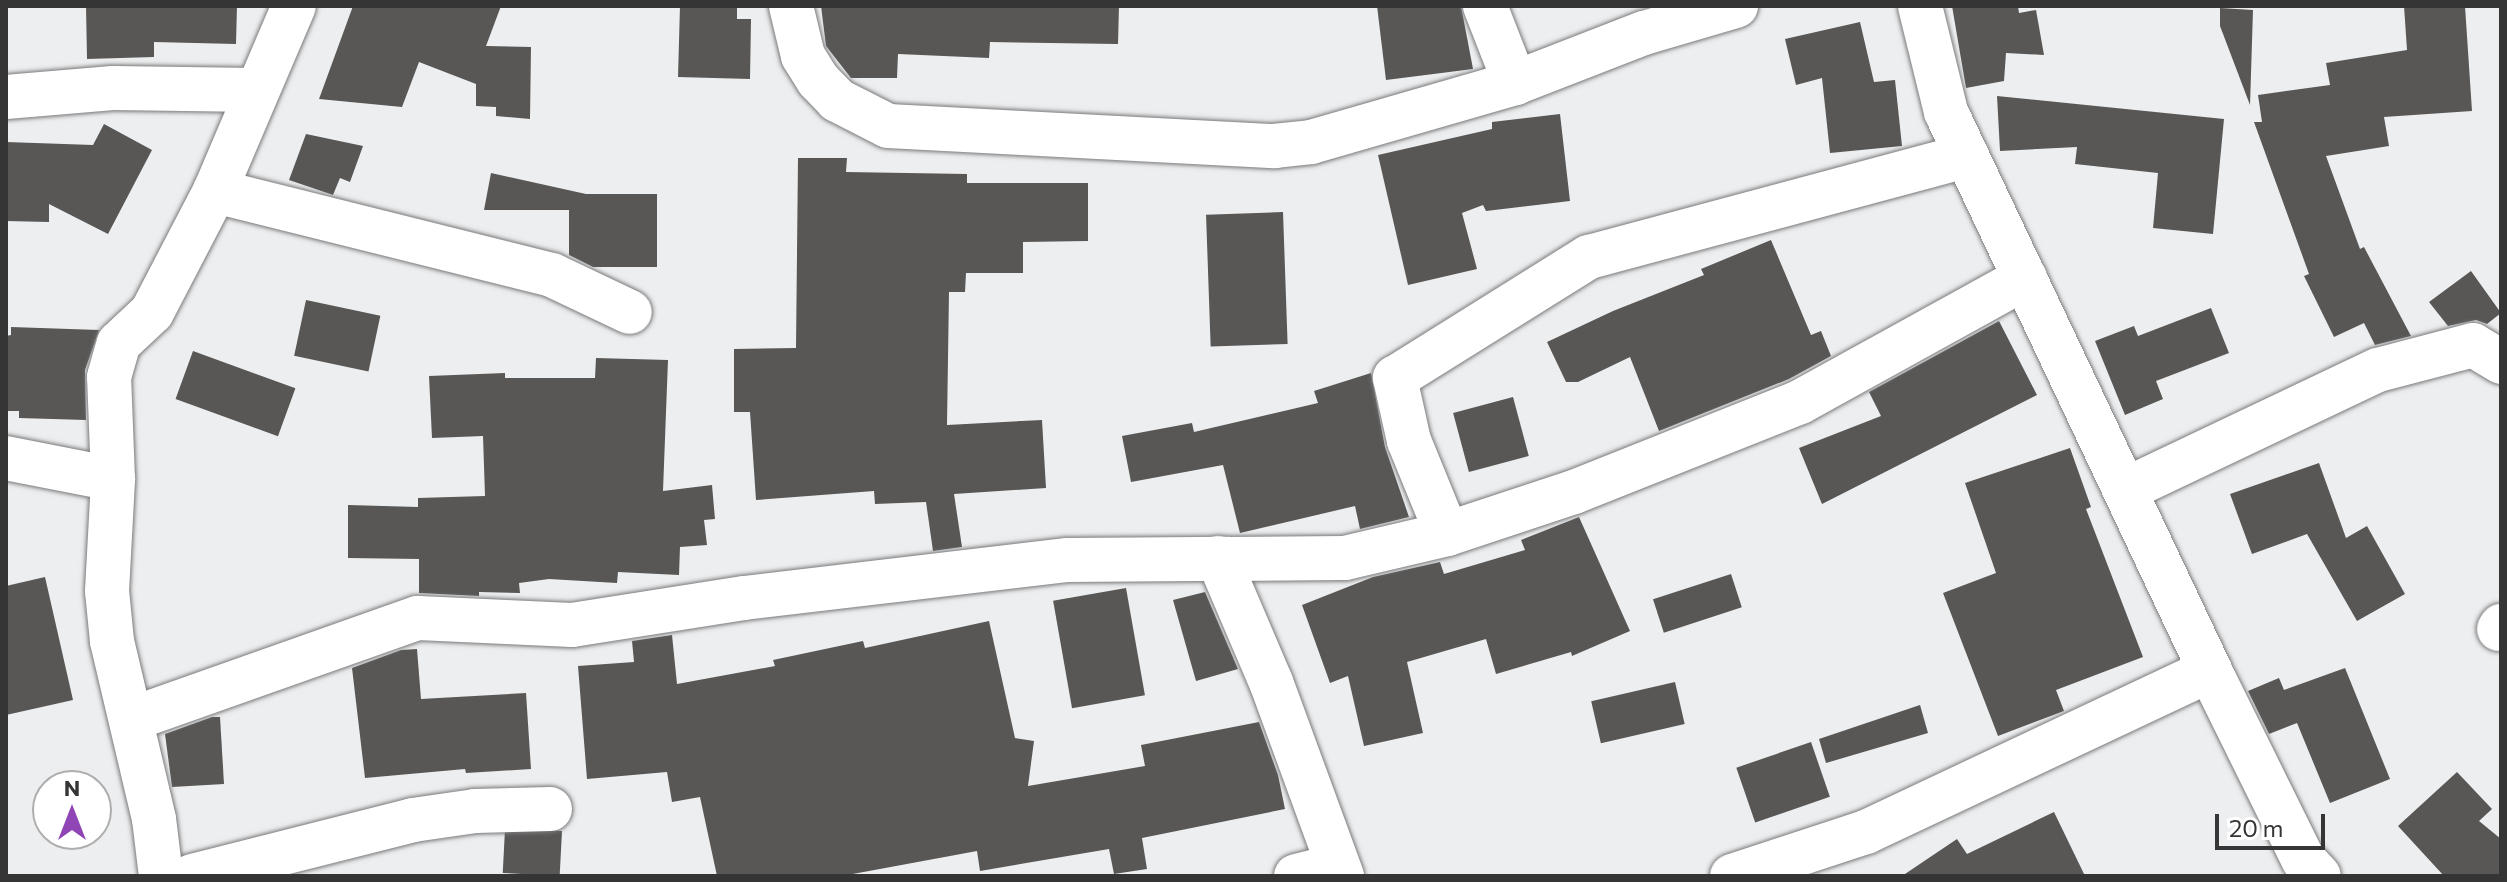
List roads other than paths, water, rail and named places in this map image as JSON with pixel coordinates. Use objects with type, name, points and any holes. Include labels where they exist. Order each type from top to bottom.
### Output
[{"type":"street","points":[[161,876],[154,819],[112,641],[107,591],[113,479],[109,377],[119,343],[152,312],[215,191],[294,6]]},
{"type":"street","points":[[791,6],[803,56],[818,80],[837,100],[888,126],[1274,146],[1311,142],[1515,83],[1644,33],[1736,6]]},
{"type":"street","points":[[1485,6],[1515,83]]},
{"type":"street","points":[[1920,6],[1946,112],[2306,873]]},
{"type":"street","points":[[6,97],[113,88],[256,90]]},
{"type":"street","points":[[1447,534],[1409,441],[1395,378],[1589,257],[1967,156]]},
{"type":"street","points":[[215,191],[552,275],[630,312]]},
{"type":"street","points":[[132,719],[418,618],[572,625],[744,598],[1068,560],[1345,558],[1447,534],[1574,492],[1800,402],[2025,278]]},
{"type":"street","points":[[2125,490],[2378,370],[2473,345],[2501,362]]},
{"type":"street","points":[[6,458],[113,479]]},
{"type":"street","points":[[1218,558],[1271,682],[1324,873]]},
{"type":"street","points":[[1732,876],[1866,832],[2210,670]]},
{"type":"street","points":[[192,876],[413,820],[475,811],[550,809]]}]
